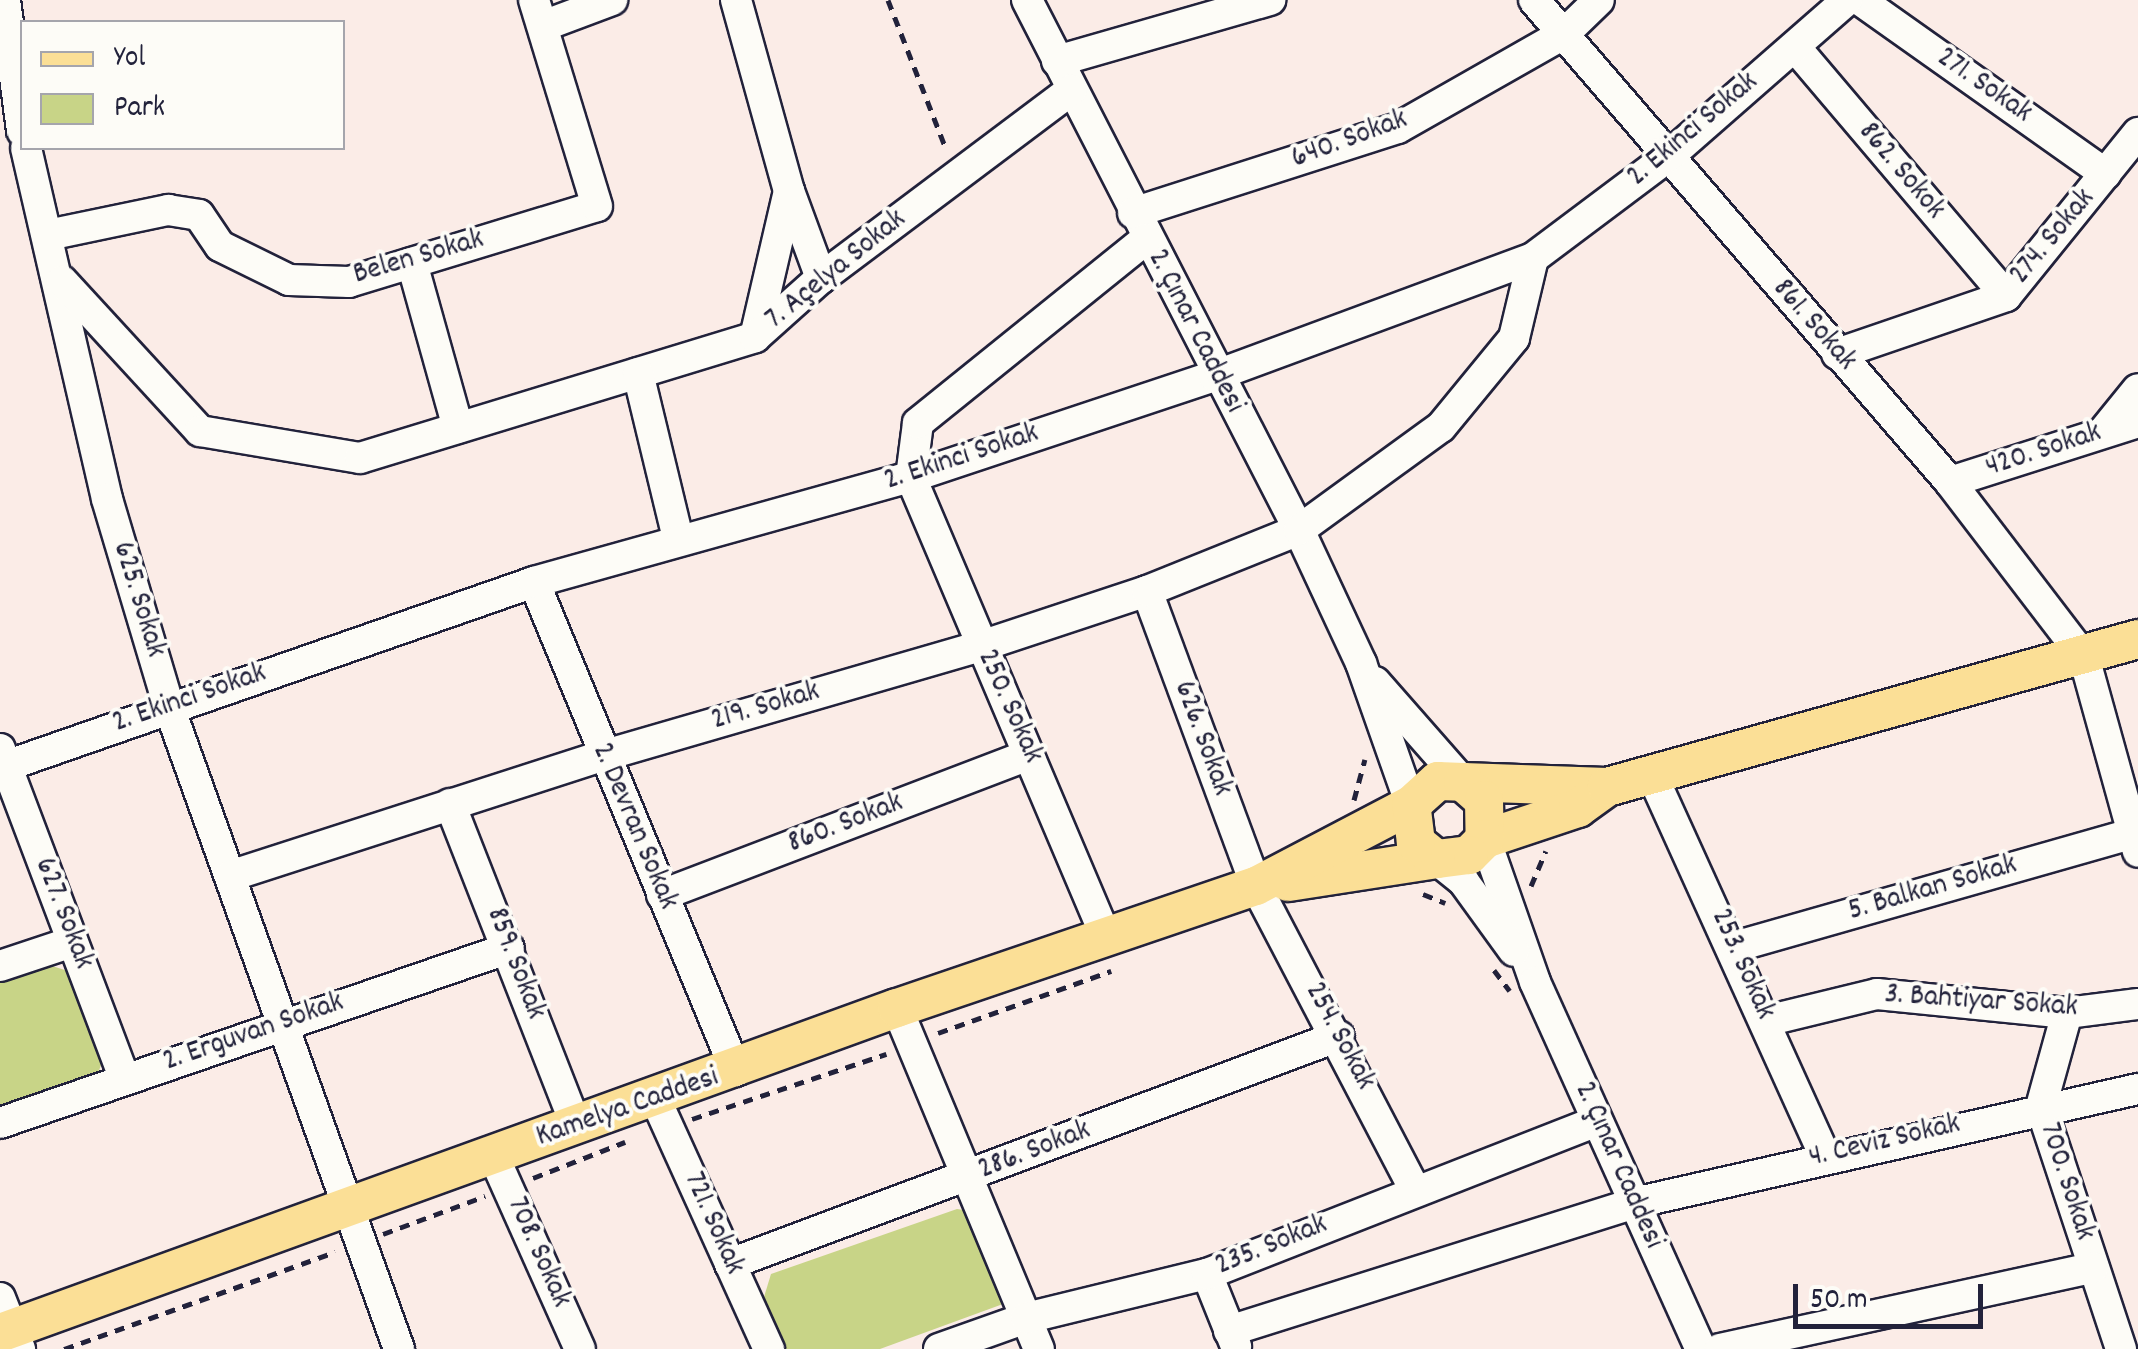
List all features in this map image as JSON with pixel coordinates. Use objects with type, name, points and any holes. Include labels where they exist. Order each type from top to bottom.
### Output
[{"type":"main road","points":[[1256,886],[1470,855],[1484,838],[1578,808],[1607,788],[2138,639]]},
{"type":"main road","points":[[1256,886],[1411,805],[1438,781],[1607,788]]},
{"type":"main road","points":[[1463,782],[1484,800],[1484,838]]},
{"type":"main road","points":[[1411,805],[1416,843],[1436,859]]},
{"type":"main road","name":"Kamelya Caddesi","points":[[8,1327],[352,1227],[501,1172],[576,1126],[661,1113],[736,1071],[897,1008],[1112,953],[1256,886]]},
{"type":"street","name":"625. Sokak","points":[[5,0],[18,134]]},
{"type":"street","points":[[538,13],[612,0]]},
{"type":"street","points":[[736,0],[789,191],[821,278]]},
{"type":"street","name":"2. Çınar Caddesi","points":[[1027,0],[1214,376],[1298,530],[1361,663]]},
{"type":"street","points":[[1057,60],[1270,0]]},
{"type":"street","name":"861. Sokak","points":[[1534,0],[1950,482],[2084,657]]},
{"type":"street","name":"640. Sokak","points":[[1140,226],[1398,128],[1565,33],[1599,0]]},
{"type":"street","name":"2. Ekinci Sokak","points":[[2,761],[534,582],[678,538],[910,477],[1214,376],[1533,258],[1669,156],[1847,0]]},
{"type":"street","name":"271. Sokak","points":[[1860,0],[2106,174]]},
{"type":"street","name":"Belen Sokak","points":[[48,235],[168,210],[199,215],[220,246],[289,280],[350,282],[597,206],[538,13]]},
{"type":"street","name":"862. Sokok","points":[[1795,48],[2006,296]]},
{"type":"street","name":"7. Açelya Sokak","points":[[60,279],[200,431],[360,458],[754,337],[821,278],[1071,90]]},
{"type":"street","name":"274. Sokak","points":[[1837,354],[2006,296],[2138,133]]},
{"type":"street","name":"625. Sokak","points":[[23,150],[60,279],[107,499],[169,707],[352,1227],[399,1349]]},
{"type":"street","points":[[754,337],[789,191]]},
{"type":"street","points":[[910,477],[918,423],[1140,226]]},
{"type":"street","name":"219. Sokak","points":[[230,876],[602,756],[981,646],[1147,591],[1298,530],[1440,427],[1514,338],[1533,258]]},
{"type":"street","points":[[412,263],[458,428]]},
{"type":"street","points":[[638,373],[678,538]]},
{"type":"street","points":[[2103,432],[2138,389]]},
{"type":"street","name":"420. Sokak","points":[[1950,482],[2138,422]]},
{"type":"street","name":"250. Sokak","points":[[910,477],[1112,953]]},
{"type":"street","name":"2. Devran Sokak","points":[[534,582],[602,756],[736,1071]]},
{"type":"street","name":"626. Sokak","points":[[1147,591],[1256,886]]},
{"type":"street","points":[[2084,657],[2136,839]]},
{"type":"street","points":[[1361,663],[1463,782]]},
{"type":"street","points":[[1361,663],[1411,805]]},
{"type":"street","name":"860. Sokak","points":[[662,895],[1029,755]]},
{"type":"street","name":"627. Sokak","points":[[2,761],[125,1079]]},
{"type":"street","name":"253. Sokak","points":[[1652,775],[1734,946],[1825,1157]]},
{"type":"street","name":"859. Sokak","points":[[450,804],[576,1126]]},
{"type":"street","points":[[1484,838],[1536,982]]},
{"type":"street","name":"5. Balkan Sokak","points":[[1734,946],[2136,839]]},
{"type":"street","points":[[1436,859],[1489,913],[1536,982]]},
{"type":"street","name":"254. Sokak","points":[[1256,886],[1339,1036],[1416,1190]]},
{"type":"street","points":[[0,966],[72,942]]},
{"type":"street","name":"2. Erguvan Sokak","points":[[0,1123],[508,948]]},
{"type":"street","name":"2. Çınar Caddesi","points":[[1536,982],[1701,1349]]},
{"type":"street","name":"3. Bahtiyar Sokak","points":[[1766,1020],[1877,994],[2067,1013],[2138,1004]]},
{"type":"street","points":[[897,1008],[1039,1349]]},
{"type":"street","name":"700. Sokak","points":[[2067,1013],[2041,1107],[2121,1349]]},
{"type":"street","name":"286. Sokak","points":[[730,1264],[1339,1036]]},
{"type":"street","name":"4. Ceviz Sokak","points":[[1634,1203],[2041,1107],[2138,1090]]},
{"type":"street","name":"721. Sokak","points":[[661,1113],[769,1349]]},
{"type":"street","name":"235. Sokak","points":[[938,1349],[1026,1318],[1206,1274],[1597,1121]]},
{"type":"street","name":"708. Sokak","points":[[501,1172],[580,1349]]},
{"type":"street","name":"235. Sokak","points":[[1233,1340],[1634,1203]]},
{"type":"street","points":[[1720,1349],[2093,1268]]},
{"type":"street","points":[[1206,1274],[1233,1340]]},
{"type":"path","points":[[888,0],[920,95],[959,174]]},
{"type":"path","points":[[1530,890],[1550,844]]},
{"type":"path","points":[[1403,891],[1458,912]]},
{"type":"path","points":[[64,1349],[352,1227],[661,1113],[912,1044],[1112,953]]},
{"type":"path","points":[[1488,959],[1507,992],[1536,982]]},
{"type":"green space","points":[[49,965],[71,972],[103,1060],[98,1073],[0,1108],[0,981]]},
{"type":"green space","points":[[957,1209],[971,1211],[1006,1290],[1003,1304],[880,1349],[784,1349],[764,1297],[771,1274]]}]
